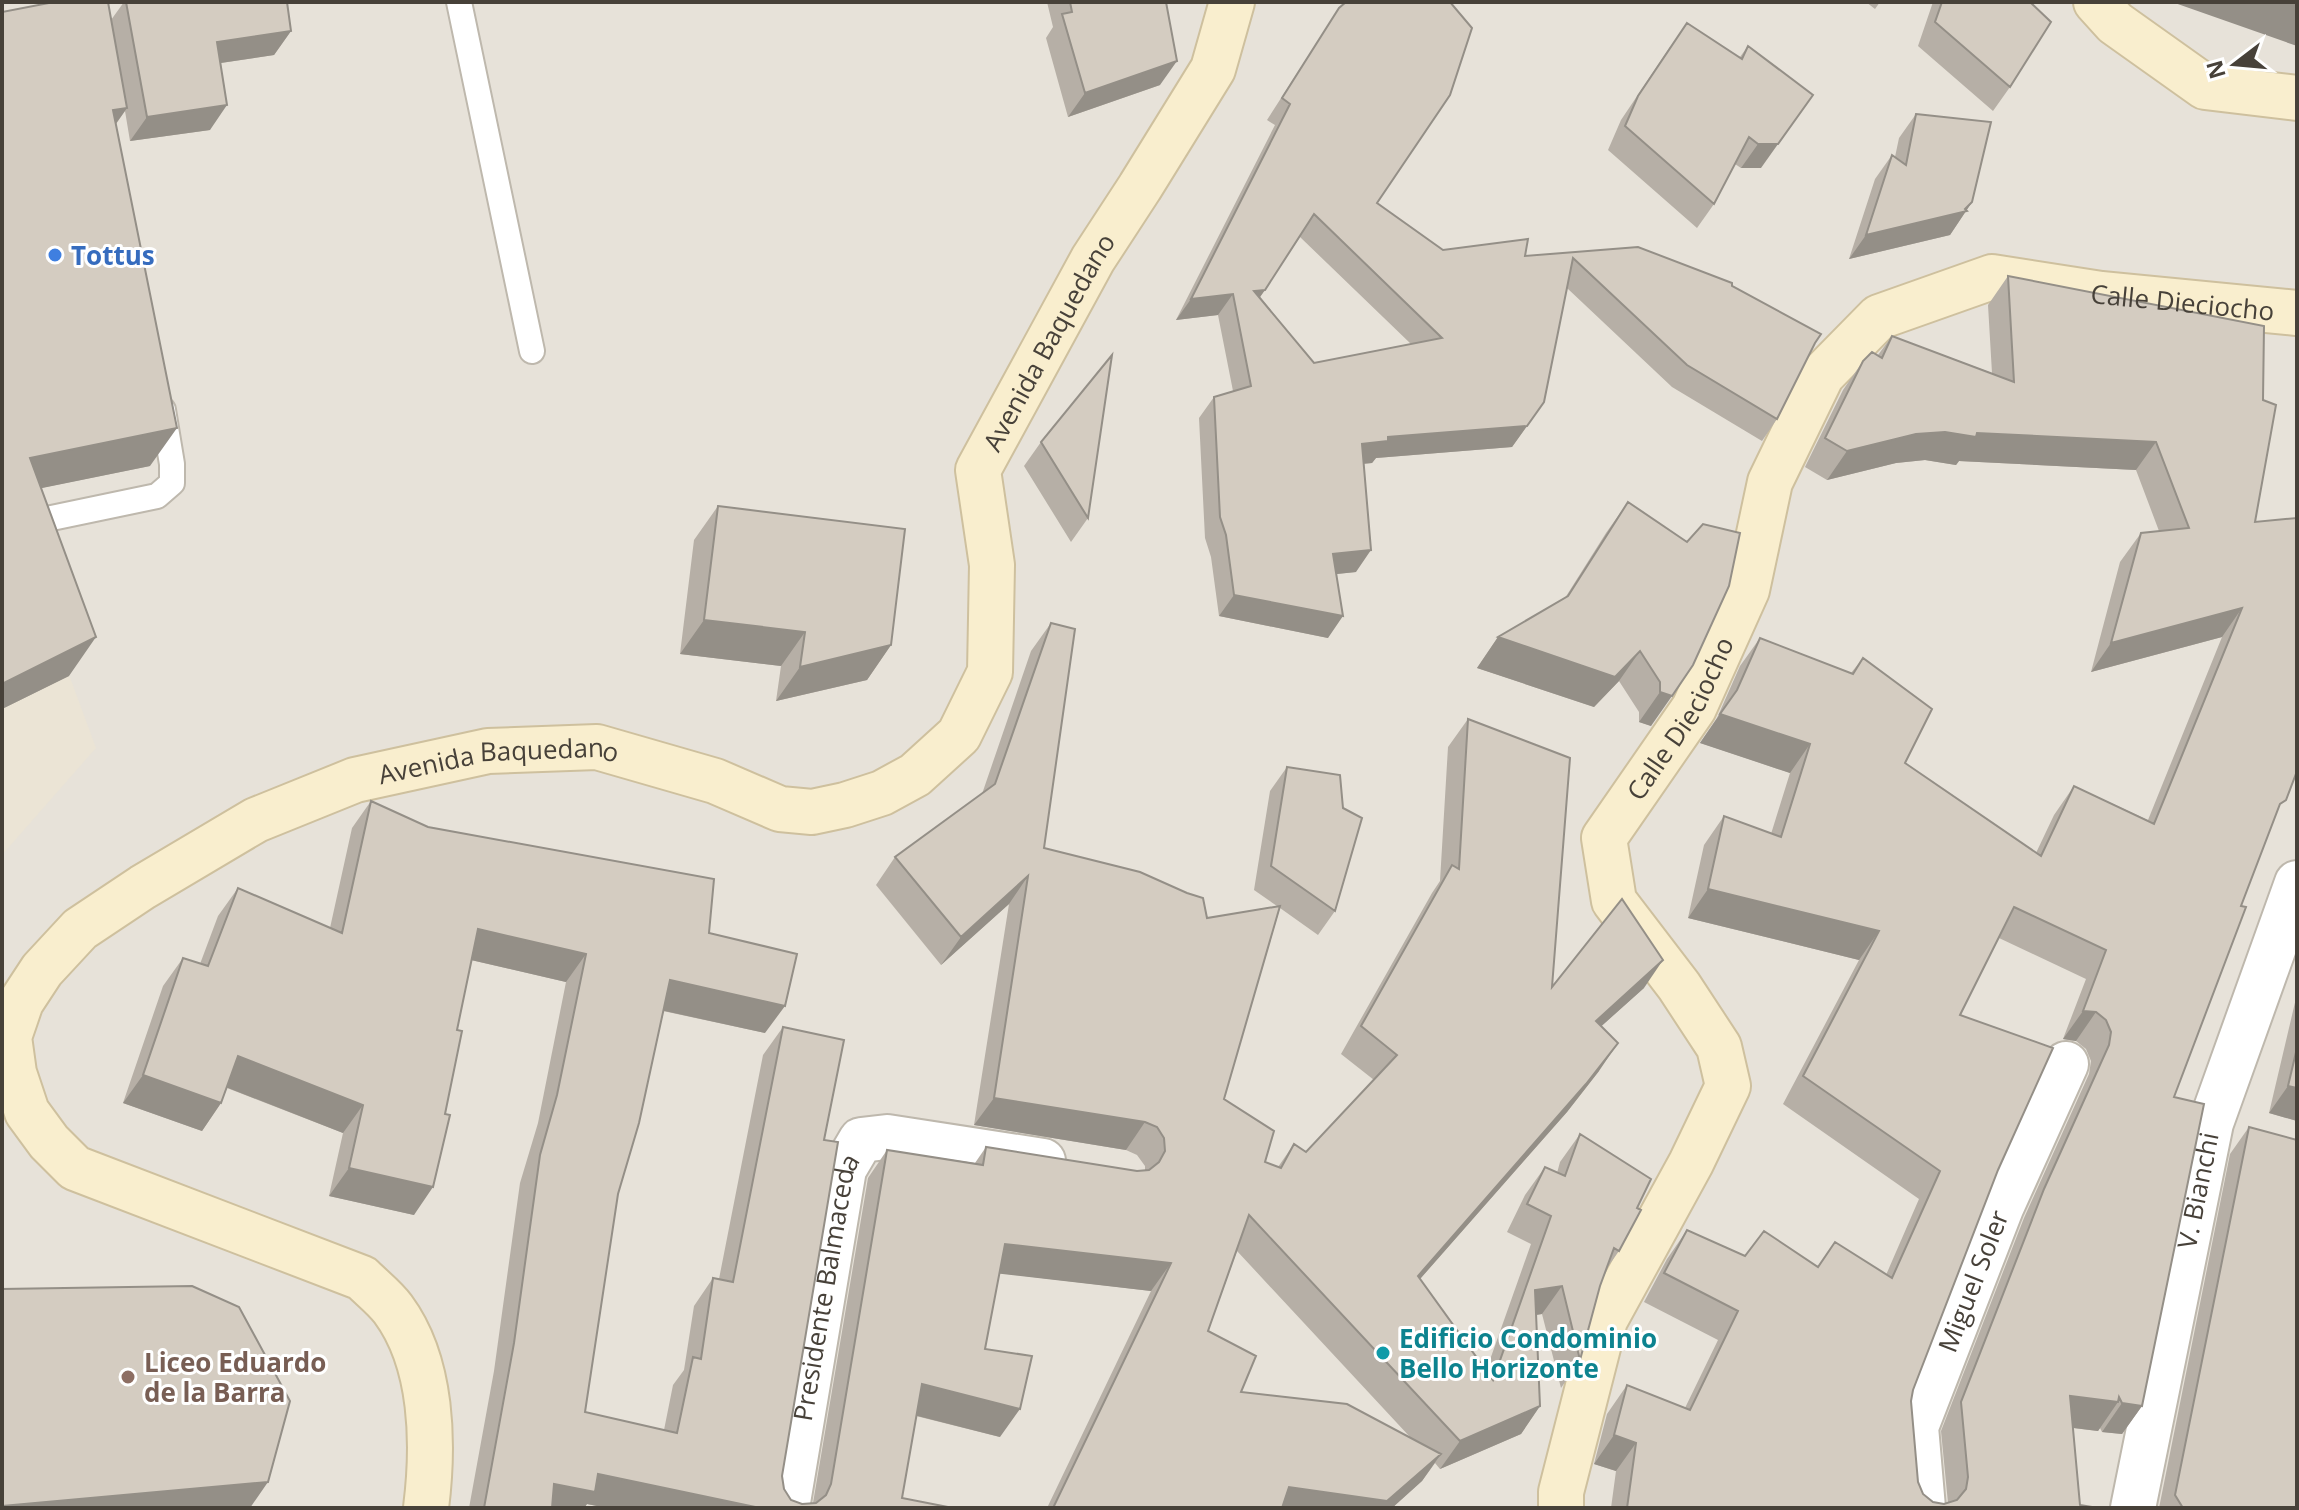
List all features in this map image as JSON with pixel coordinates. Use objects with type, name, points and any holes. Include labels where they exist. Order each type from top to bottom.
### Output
[{"type":"street","name":"Avenida Baquedano","points":[[426,1508],[429,1487],[426,1391],[415,1349],[393,1309],[362,1278],[75,1168],[49,1142],[27,1112],[14,1073],[9,1037],[21,1002],[42,970],[80,929],[143,887],[256,820],[355,780],[488,751],[597,747],[715,781],[780,809],[812,812],[882,793],[915,775],[959,735],[990,672],[992,565],[978,470],[1093,259],[1213,69],[1232,2]]},
{"type":"street","points":[[2096,2],[2115,23],[2205,87],[2297,98]]},
{"type":"street","name":"Calle Dieciocho","points":[[1561,1508],[1561,1492],[1605,1320],[1691,1163],[1728,1086],[1719,1047],[1679,986],[1614,901],[1604,838],[1694,708],[1747,590],[1770,482],[1822,375],[1879,317],[1992,277],[2101,294],[2297,313]]},
{"type":"street","name":"V. Bianchi","points":[[2133,1508],[2211,1123],[2297,883]]},
{"type":"street","name":"Miguel Soler","points":[[1923,1508],[1916,1427],[2001,1208],[2066,1064]]},
{"type":"street","points":[[2211,1123],[2254,1135]]},
{"type":"street","name":"Presidente Balmaceda","points":[[787,1508],[844,1169],[861,1140],[887,1137],[1075,1166]]},
{"type":"lane","points":[[459,2],[532,351]]},
{"type":"lane","points":[[42,520],[157,496],[172,483],[172,464],[159,387]]},
{"type":"shaded area","points":[[2,2],[2297,2],[2297,1508],[2,1508]]},
{"type":"shaded area","points":[[20,542],[96,748],[2,855],[2,545]]},
{"type":"building","points":[[54,2],[108,2],[127,108],[113,110],[177,428],[30,458],[96,637],[2,684],[2,12]]},
{"type":"building","points":[[126,2],[287,2],[291,31],[217,42],[227,105],[147,117]]},
{"type":"building","points":[[1070,2],[1166,2],[1177,61],[1085,93],[1062,14],[1072,12]]},
{"type":"building","points":[[1346,2],[1450,2],[1472,28],[1450,95],[1377,203],[1443,250],[1528,239],[1525,256],[1638,247],[1732,283],[1732,286],[1821,334],[1777,419],[1687,365],[1573,258],[1544,402],[1527,426],[1388,437],[1388,441],[1362,444],[1371,550],[1333,554],[1343,616],[1234,595],[1226,535],[1220,517],[1214,397],[1251,386],[1233,294],[1191,299],[1290,104],[1282,98],[1339,8]],"holes":[[[1314,214],[1442,338],[1314,363],[1254,291],[1265,290]]]},
{"type":"building","points":[[1942,2],[2030,2],[2051,22],[2010,87],[1935,22]]},
{"type":"building","points":[[1687,23],[1742,59],[1748,46],[1813,95],[1778,144],[1758,144],[1749,137],[1714,204],[1625,126],[1638,96]]},
{"type":"building","points":[[1916,114],[1991,122],[1972,202],[1965,209],[1967,211],[1866,235],[1892,155],[1906,165]]},
{"type":"building","points":[[2008,276],[2264,326],[2263,400],[2276,405],[2255,522],[2297,518],[2297,771],[2286,800],[2280,804],[2241,906],[2246,907],[2174,1097],[2204,1104],[2142,1406],[2122,1403],[2119,1397],[2118,1402],[2070,1396],[2080,1505],[2098,1508],[1627,1508],[1636,1443],[1614,1435],[1627,1385],[1690,1410],[1738,1311],[1664,1273],[1687,1230],[1745,1256],[1764,1231],[1818,1267],[1835,1242],[1892,1278],[1940,1171],[1803,1076],[1879,931],[1708,889],[1724,816],[1781,837],[1810,744],[1720,714],[1737,690],[1760,638],[1853,674],[1863,658],[1932,709],[1905,763],[2041,856],[2074,786],[2154,824],[2242,608],[2111,643],[2141,533],[2189,528],[2156,442],[1977,433],[1976,437],[1945,432],[1916,434],[1847,451],[1825,438],[1863,361],[1872,352],[1882,358],[1892,336],[2014,382]],"holes":[[[2014,907],[2106,950],[2083,1011],[2096,1012],[2106,1020],[2111,1032],[2109,1045],[2044,1189],[1961,1402],[1968,1477],[1966,1489],[1957,1500],[1944,1504],[1933,1502],[1923,1494],[1918,1482],[1911,1401],[1913,1390],[1998,1170],[2053,1048],[1960,1015]]]},
{"type":"building","points":[[1112,355],[1088,518],[1041,442]]},
{"type":"building","points":[[1628,502],[1687,542],[1703,524],[1740,533],[1729,586],[1693,665],[1672,696],[1660,692],[1660,682],[1640,651],[1615,677],[1498,637],[1568,596]]},
{"type":"building","points":[[718,506],[905,529],[891,645],[800,667],[805,632],[704,620]]},
{"type":"building","points":[[1051,623],[1075,629],[1044,848],[1140,872],[1203,898],[1207,918],[1280,906],[1224,1099],[1274,1131],[1265,1162],[1281,1168],[1294,1144],[1306,1152],[1397,1055],[1361,1026],[1452,865],[1459,869],[1468,719],[1570,758],[1552,987],[1622,899],[1663,960],[1596,1021],[1618,1043],[1586,1084],[1418,1276],[1493,1380],[1551,1216],[1527,1204],[1545,1167],[1565,1176],[1580,1134],[1651,1179],[1637,1208],[1641,1210],[1619,1251],[1614,1248],[1580,1360],[1562,1286],[1535,1290],[1540,1406],[1460,1441],[1249,1215],[1208,1331],[1256,1356],[1241,1392],[1347,1404],[1441,1454],[1387,1501],[1289,1487],[1282,1508],[1053,1508],[1171,1263],[1005,1244],[985,1349],[1032,1356],[1020,1409],[922,1384],[902,1498],[953,1508],[760,1508],[598,1474],[595,1492],[554,1484],[552,1508],[484,1508],[514,1343],[540,1155],[557,1095],[586,954],[478,929],[457,1030],[462,1031],[445,1114],[450,1115],[433,1187],[349,1168],[363,1105],[238,1056],[221,1103],[143,1075],[183,958],[208,966],[238,888],[342,933],[371,801],[428,827],[714,879],[709,933],[797,954],[785,1006],[670,980],[639,1123],[618,1194],[585,1412],[677,1433],[693,1357],[701,1359],[713,1278],[733,1282],[783,1027],[844,1040],[824,1140],[838,1142],[782,1476],[784,1489],[791,1500],[802,1504],[816,1503],[826,1495],[831,1484],[887,1150],[983,1165],[986,1147],[1137,1171],[1149,1170],[1159,1162],[1165,1151],[1164,1138],[1157,1127],[1145,1122],[994,1098],[1028,876],[961,937],[895,857],[995,784]]},
{"type":"building","points":[[1287,767],[1340,775],[1343,808],[1362,818],[1335,911],[1271,866]]},
{"type":"building","points":[[2297,1048],[2297,1088],[2288,1086]]},
{"type":"building","points":[[2249,1127],[2297,1140],[2297,1508],[2183,1508],[2175,1495]]},
{"type":"building","name":"Liceo Eduardo de la Barra","points":[[192,1286],[239,1307],[290,1401],[268,1482],[2,1506],[2,1289]]},
{"type":"place","name":"Tottus","points":[[55,255]]},
{"type":"place","name":"Edificio Condominio Bello Horizonte","points":[[1383,1353]]},
{"type":"place","name":"Liceo Eduardo de la Barra","points":[[128,1377]]}]
